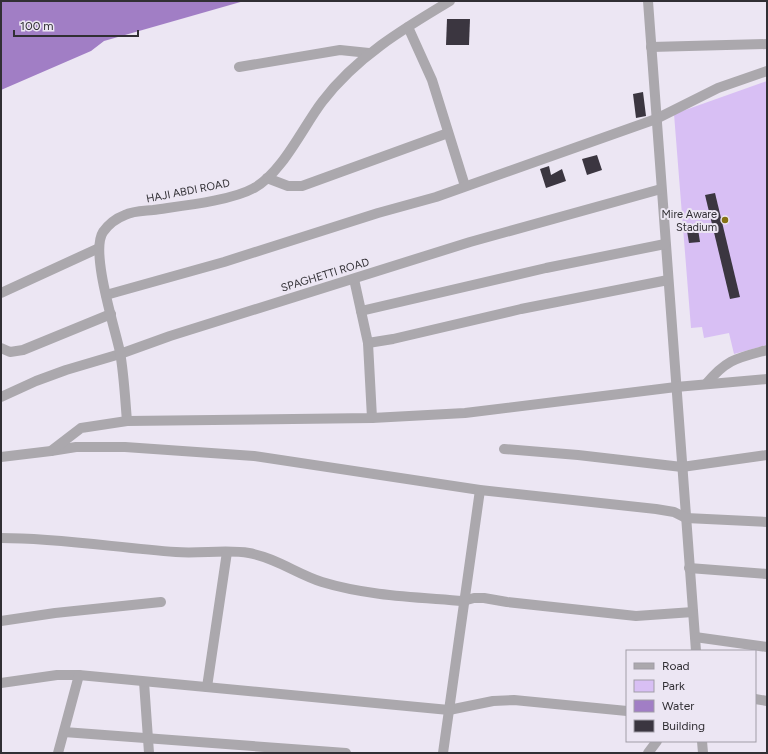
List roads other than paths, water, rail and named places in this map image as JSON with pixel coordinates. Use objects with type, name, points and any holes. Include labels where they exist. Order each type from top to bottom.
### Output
[{"type":"street","name":"HAJI ABDI ROAD","points":[[127,421],[120,354],[100,267],[99,248],[102,233],[113,221],[126,214],[203,202],[254,188],[267,178],[286,156],[322,102],[369,53],[450,1]]},
{"type":"street","points":[[648,1],[696,650]]},
{"type":"street","points":[[408,27],[432,80],[466,186]]},
{"type":"street","points":[[651,47],[767,44]]},
{"type":"street","points":[[239,67],[340,50],[369,53]]},
{"type":"street","points":[[106,295],[224,262],[466,186],[656,118],[718,88],[767,71]]},
{"type":"street","points":[[267,178],[288,186],[302,186],[448,133]]},
{"type":"street","name":"SPAGHETTI ROAD","points":[[1,397],[42,378],[120,354],[170,336],[470,242],[661,189]]},
{"type":"street","points":[[362,311],[546,268],[666,244]]},
{"type":"street","points":[[1,293],[99,248]]},
{"type":"street","points":[[354,279],[368,343],[372,418]]},
{"type":"street","points":[[368,343],[393,339],[521,309],[668,280]]},
{"type":"street","points":[[1,348],[10,352],[22,350],[111,314]]},
{"type":"street","points":[[706,384],[717,370],[734,359],[767,350]]},
{"type":"street","points":[[51,451],[81,428],[127,421],[372,418],[465,413],[676,387],[767,379]]},
{"type":"street","points":[[1,457],[76,447],[125,447],[247,456],[480,490],[656,509],[674,512],[686,518],[767,522]]},
{"type":"street","points":[[504,449],[578,454],[682,467],[767,455]]},
{"type":"street","points":[[443,753],[463,602],[480,490]]},
{"type":"street","points":[[1,538],[60,540],[178,552],[248,553],[268,558],[299,573],[344,588],[388,595],[463,602],[474,598],[484,598],[507,602],[636,616],[693,612]]},
{"type":"street","points":[[207,687],[227,552]]},
{"type":"street","points":[[689,568],[767,574]]},
{"type":"street","points":[[1,621],[55,613],[161,602]]},
{"type":"street","points":[[694,637],[767,647]]},
{"type":"street","points":[[1,683],[51,676],[79,675],[449,710],[493,701],[514,700],[626,711]]},
{"type":"street","points":[[58,753],[79,675]]},
{"type":"street","points":[[144,682],[149,753]]},
{"type":"street","points":[[756,699],[767,701]]},
{"type":"street","points":[[64,732],[346,753]]},
{"type":"street","points":[[648,753],[657,742]]},
{"type":"street","points":[[702,742],[703,753]]},
{"type":"water","points":[[1,1],[244,1],[104,41],[91,51],[1,90]]},
{"type":"place","name":"Mire Aware Stadium","points":[[725,220]]}]
